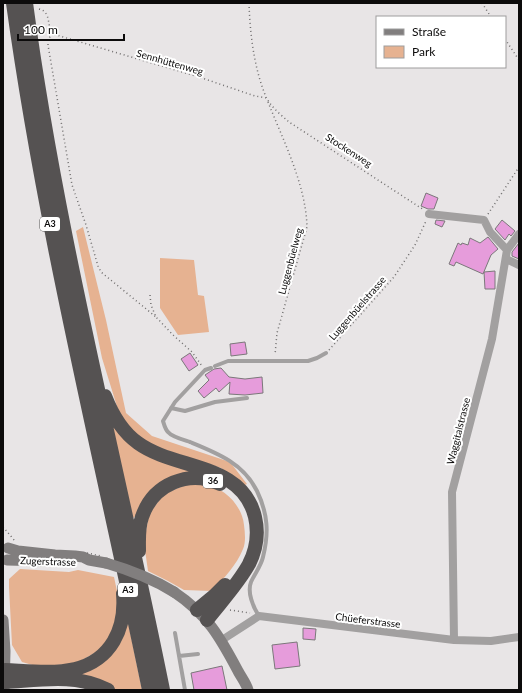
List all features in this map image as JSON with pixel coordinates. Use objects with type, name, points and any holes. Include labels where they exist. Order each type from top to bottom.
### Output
[{"type":"highway","name":"A3","points":[[13,3],[26,95],[44,196],[149,690]]},
{"type":"highway","name":"A3","points":[[26,3],[53,171],[90,353],[163,690]]},
{"type":"highway","points":[[90,353],[113,415],[130,436],[142,446],[154,452],[207,470],[228,480],[240,490],[253,510],[257,529],[254,554],[240,578],[202,615]]},
{"type":"highway","name":"36","points":[[142,592],[139,529],[142,517],[148,504],[162,489],[179,480],[197,478],[214,482],[230,490],[242,504],[248,520],[249,539],[245,556],[236,572],[202,615]]},
{"type":"highway","points":[[4,679],[75,669],[100,657],[115,639],[122,621],[123,599],[106,516],[106,491]]},
{"type":"highway","points":[[4,679],[66,679],[88,682],[108,690]]},
{"type":"main road","name":"Zugerstrasse","points":[[10,544],[18,551],[75,556],[106,563],[136,573],[174,592],[202,615],[222,640],[248,690]]},
{"type":"main road","points":[[5,562],[9,554],[10,544]]},
{"type":"main road","name":"Zugerstrasse","points":[[5,562],[84,562],[89,560]]},
{"type":"main road","points":[[3,620],[4,679]]},
{"type":"main road","name":"Zugerstrasse","points":[[239,672],[241,690]]},
{"type":"street","points":[[429,214],[484,220],[490,232],[508,250]]},
{"type":"street","name":"Waggitalstrasse","points":[[454,640],[452,492],[492,339],[508,250],[519,234]]},
{"type":"street","points":[[506,259],[519,265]]},
{"type":"street","points":[[222,640],[259,616]]},
{"type":"street","name":"Chüeferstrasse","points":[[259,616],[454,640],[491,641],[519,637]]},
{"type":"lane","name":"Luggenbüelstrasse","points":[[259,616],[253,605],[250,586],[263,558],[267,528],[265,511],[256,490],[244,473],[228,460],[217,452],[182,440],[168,432],[163,421],[175,402],[205,370],[228,361],[273,360],[299,362],[317,358],[326,353]]},
{"type":"lane","points":[[171,408],[186,411],[215,402],[247,398]]},
{"type":"lane","points":[[175,633],[185,690]]},
{"type":"lane","points":[[179,656],[198,654]]},
{"type":"path","name":"Stockenweg","points":[[249,3],[253,46],[257,67],[266,98],[280,115],[429,214]]},
{"type":"path","points":[[482,3],[490,16]]},
{"type":"path","points":[[39,9],[45,11],[47,14],[50,30],[53,34],[48,39],[48,45],[72,185],[98,266],[101,272],[156,317],[172,335],[192,352],[205,370]]},
{"type":"path","name":"Sennhüttenweg","points":[[53,34],[199,77],[255,96],[266,98]]},
{"type":"path","points":[[506,40],[519,60]]},
{"type":"path","name":"Luggenbüelweg","points":[[266,98],[302,191],[306,211],[307,227],[279,324],[276,353],[273,360]]},
{"type":"path","points":[[484,220],[519,167]]},
{"type":"path","name":"Luggenbüelstrasse","points":[[326,353],[334,347],[394,278],[415,245],[429,214]]},
{"type":"path","points":[[150,295],[151,305],[156,317]]},
{"type":"path","points":[[3,527],[10,544]]},
{"type":"path","points":[[226,608],[253,613],[259,616]]},
{"type":"green space","points":[[83,227],[106,320],[126,413],[152,436],[230,462],[247,484],[243,486],[221,468],[150,445],[126,425],[119,413],[102,358],[76,231]]},
{"type":"green space","points":[[160,258],[194,260],[198,295],[204,296],[209,332],[178,335],[160,308]]},
{"type":"green space","points":[[111,422],[206,473],[190,475],[133,518]]},
{"type":"green space","points":[[188,484],[211,486],[225,493],[236,504],[243,518],[245,543],[243,549],[233,566],[212,591],[184,590],[148,571],[144,543],[149,514],[164,494]]},
{"type":"green space","points":[[20,569],[69,572],[78,570],[114,577],[120,605],[116,629],[105,647],[75,664],[36,666],[22,662],[12,645],[9,587],[9,579]]},
{"type":"green space","points":[[128,622],[142,690],[115,690],[73,677]]},
{"type":"building","points":[[426,193],[438,198],[434,209],[428,209],[421,206]]},
{"type":"building","points":[[436,220],[445,221],[442,227],[435,224]]},
{"type":"building","points":[[502,220],[515,231],[511,236],[509,234],[505,240],[495,229]]},
{"type":"building","points":[[488,237],[498,249],[491,255],[483,274],[456,262],[454,266],[449,264],[458,243],[461,245],[462,243],[468,245],[470,238],[480,243]]},
{"type":"building","points":[[519,243],[519,259],[512,256],[512,252]]},
{"type":"building","points":[[495,271],[495,289],[485,289],[484,272]]},
{"type":"building","points":[[245,342],[247,354],[231,356],[230,344]]},
{"type":"building","points":[[190,353],[198,365],[189,371],[181,359]]},
{"type":"building","points":[[221,368],[229,377],[245,379],[262,377],[263,393],[245,395],[229,394],[230,382],[219,392],[216,388],[204,398],[198,391],[209,380],[205,375],[214,369]]},
{"type":"building","points":[[303,628],[316,629],[315,640],[303,639]]},
{"type":"building","points":[[297,642],[300,666],[275,669],[272,645]]},
{"type":"building","points":[[222,666],[227,690],[194,690],[191,673]]}]
